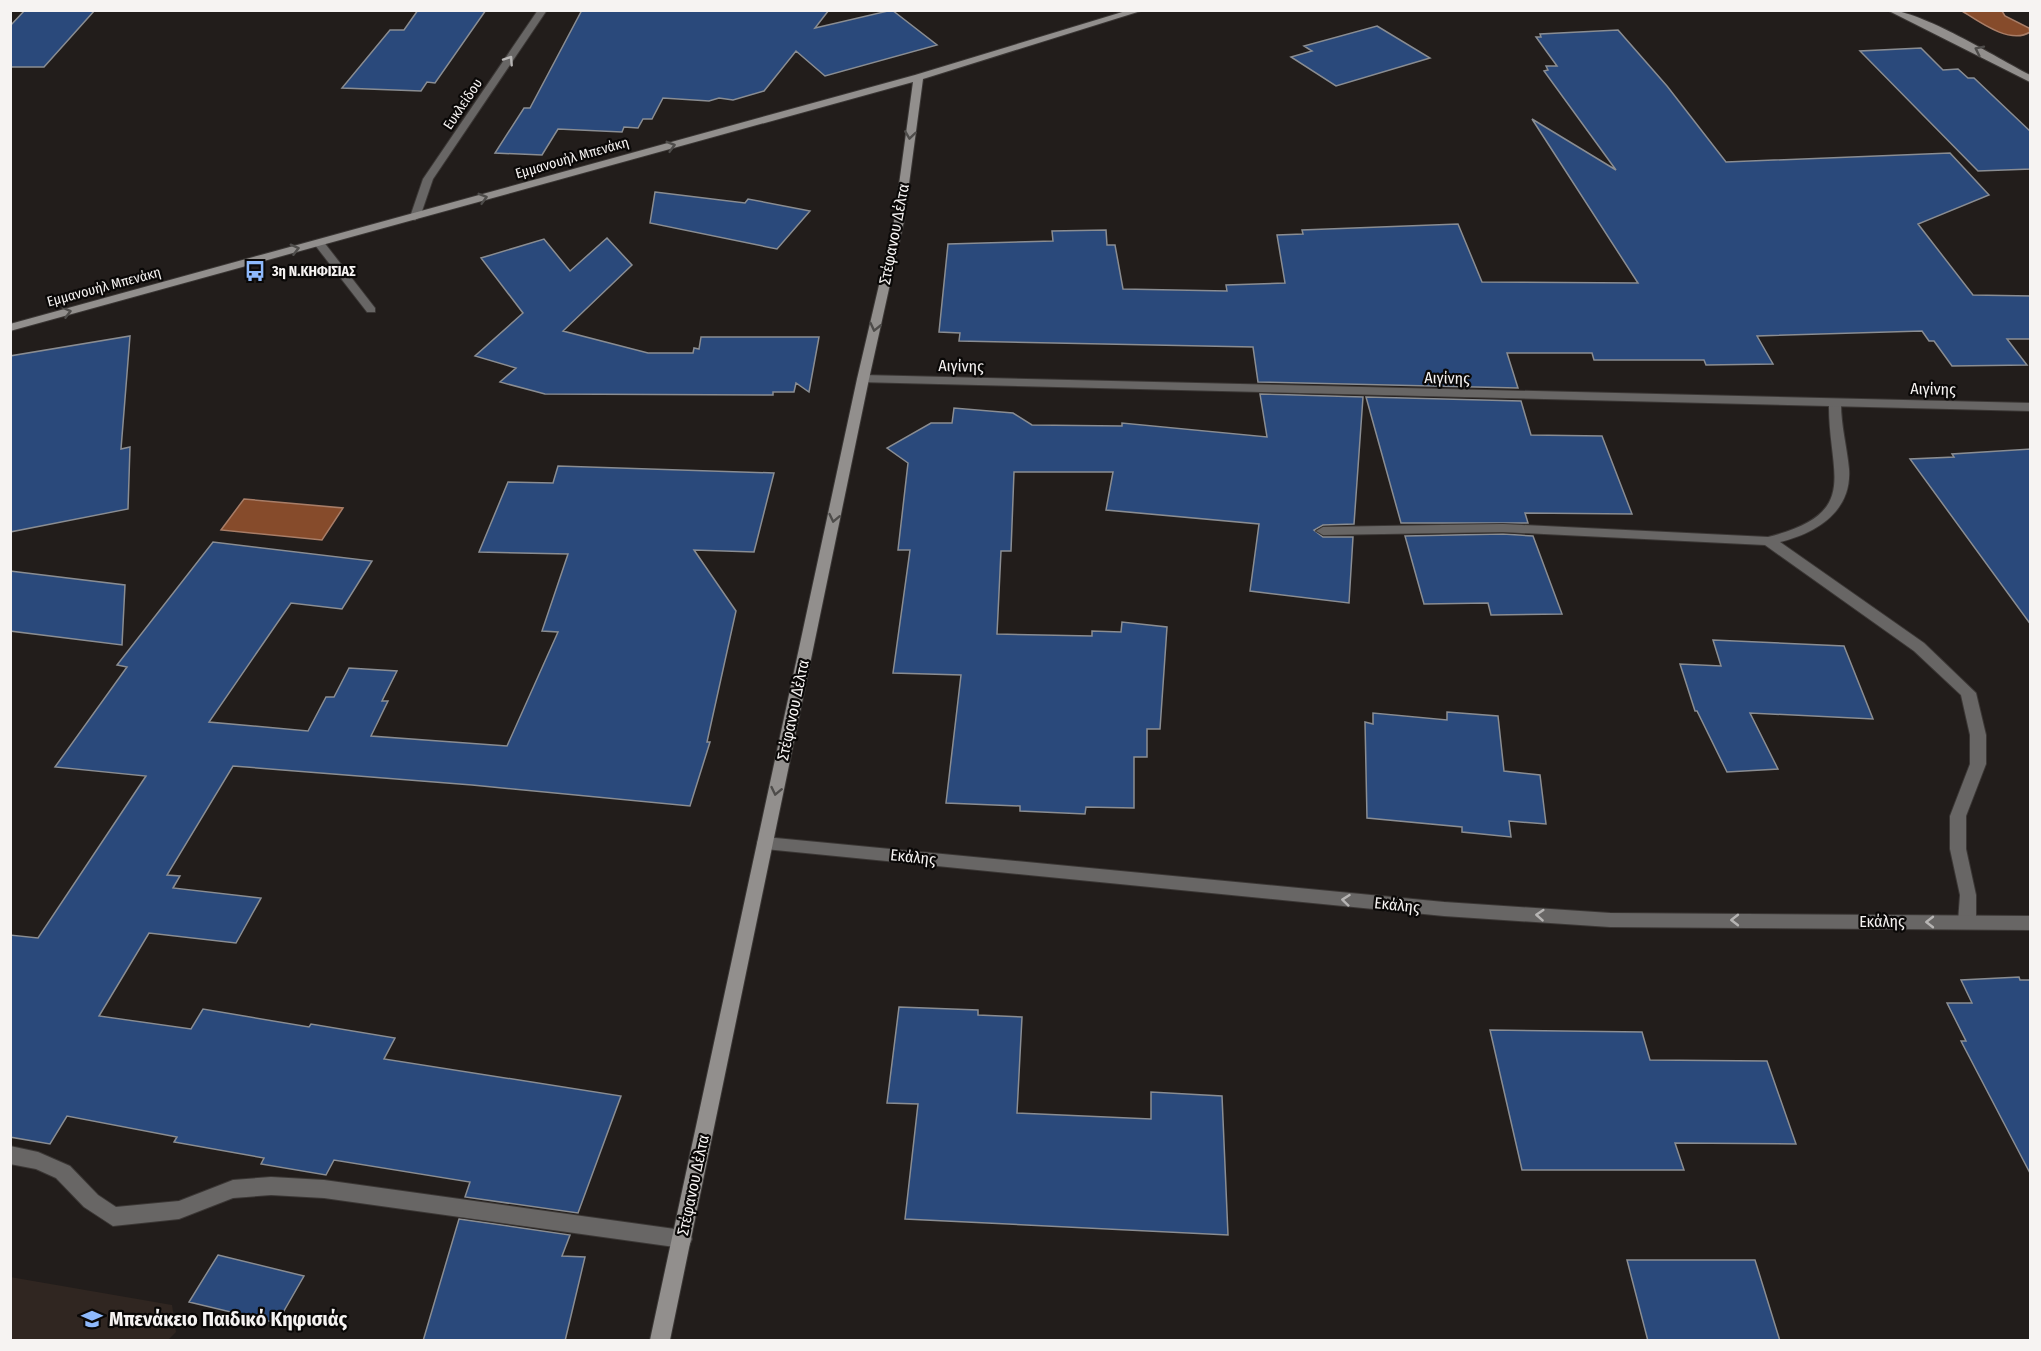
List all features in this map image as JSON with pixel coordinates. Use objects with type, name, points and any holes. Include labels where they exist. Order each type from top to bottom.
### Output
[{"type":"street","name":"Ευκλείδου","points":[[415,217],[428,180],[543,10]]},
{"type":"street","name":"Εμμανουήλ Μπενάκη","points":[[10,328],[918,77],[1140,10]]},
{"type":"street","points":[[1891,10],[1937,30],[2031,79]]},
{"type":"street","name":"Στέφανου Δέλτα","points":[[660,1341],[863,380],[899,221],[918,77]]},
{"type":"street","points":[[319,243],[371,310]]},
{"type":"street","name":"Αιγίνης","points":[[863,380],[2031,407]]},
{"type":"street","points":[[1323,531],[1503,528],[1768,541],[1792,536],[1818,522],[1838,501],[1843,471],[1834,429],[1835,404]]},
{"type":"street","points":[[1768,541],[1919,647],[1968,693],[1978,735],[1978,764],[1958,816],[1958,849],[1968,895],[1967,922]]},
{"type":"street","name":"Εκάλης","points":[[765,843],[1444,909],[1610,920],[2031,923]]},
{"type":"street","points":[[10,1155],[38,1161],[63,1172],[91,1201],[113,1217],[179,1210],[233,1189],[271,1186],[324,1189],[682,1239]]},
{"type":"shaded area","points":[[1962,11],[2002,11],[2005,16],[2029,28],[2030,32],[2013,36],[2004,34]]},
{"type":"shaded area","points":[[244,499],[343,508],[322,540],[221,530]]},
{"type":"shaded area","name":"Μπενάκειο Παιδικό Κηφισιάς","points":[[10,1277],[172,1305],[176,1332],[168,1340],[11,1340]]},
{"type":"building","points":[[25,10],[95,10],[44,67],[10,67],[10,26]]},
{"type":"building","points":[[418,10],[486,10],[435,83],[427,82],[421,91],[342,88],[390,30],[404,30]]},
{"type":"building","points":[[582,10],[829,10],[815,28],[892,10],[937,45],[825,76],[796,51],[764,91],[733,100],[663,98],[652,119],[643,119],[638,128],[624,127],[622,132],[558,129],[542,155],[495,153],[524,108],[530,108]]},
{"type":"building","points":[[1377,26],[1430,58],[1336,86],[1291,57],[1312,51],[1304,46]]},
{"type":"building","points":[[1618,30],[1667,86],[1726,162],[1950,153],[1989,195],[1918,224],[1973,295],[2031,296],[2031,339],[2007,339],[2027,365],[1952,366],[1934,341],[1929,341],[1922,331],[1757,336],[1773,364],[1706,365],[1704,360],[1594,360],[1592,353],[1507,353],[1518,388],[1258,382],[1253,347],[959,341],[960,333],[939,332],[948,244],[1053,241],[1052,231],[1106,230],[1107,245],[1115,245],[1123,289],[1227,291],[1226,285],[1285,283],[1277,235],[1303,234],[1302,230],[1458,224],[1482,282],[1638,283],[1532,119],[1616,170],[1544,71],[1548,70],[1546,66],[1557,66],[1536,37],[1541,37],[1540,34]]},
{"type":"building","points":[[1921,48],[1943,70],[1958,69],[1968,78],[1974,78],[2031,132],[2031,169],[1978,171],[1860,51]]},
{"type":"building","points":[[655,192],[745,203],[748,199],[810,211],[777,249],[650,223]]},
{"type":"building","points":[[607,238],[632,265],[563,331],[648,353],[693,353],[694,348],[699,349],[701,337],[819,337],[809,392],[796,383],[794,392],[773,392],[773,395],[545,394],[500,382],[516,368],[475,356],[523,313],[481,258],[544,239],[570,271]]},
{"type":"building","points":[[130,336],[121,449],[130,447],[128,509],[10,532],[10,356]]},
{"type":"building","points":[[1260,394],[1363,397],[1354,524],[1323,525],[1314,530],[1323,537],[1353,537],[1349,603],[1250,591],[1259,524],[1106,510],[1113,472],[1014,472],[1011,551],[1001,551],[997,634],[1092,636],[1092,631],[1121,632],[1122,622],[1167,627],[1160,729],[1147,729],[1147,757],[1134,757],[1134,808],[1086,807],[1085,814],[1020,811],[1020,806],[946,803],[961,675],[893,673],[910,550],[898,550],[908,463],[887,448],[931,423],[952,423],[954,408],[1013,413],[1032,425],[1122,426],[1122,423],[1267,437]]},
{"type":"building","points":[[1366,397],[1521,401],[1531,435],[1602,436],[1632,514],[1525,513],[1528,523],[1401,523]]},
{"type":"building","points":[[2031,449],[2031,625],[1910,459]]},
{"type":"building","points":[[558,466],[774,473],[754,552],[694,550],[736,611],[707,742],[710,742],[690,806],[472,785],[233,766],[167,875],[180,876],[173,888],[261,898],[236,943],[149,933],[99,1016],[191,1029],[203,1009],[309,1027],[311,1024],[395,1038],[384,1059],[621,1096],[578,1213],[465,1197],[470,1182],[334,1160],[326,1175],[261,1164],[264,1158],[174,1142],[177,1137],[67,1116],[50,1144],[10,1137],[10,935],[38,938],[146,776],[55,767],[127,667],[117,665],[213,542],[372,561],[342,609],[291,603],[209,722],[308,731],[326,697],[334,697],[349,668],[397,671],[382,701],[388,701],[371,736],[507,746],[558,632],[542,631],[568,554],[479,552],[508,482],[553,483]]},
{"type":"building","points":[[1503,534],[1533,536],[1562,614],[1491,615],[1488,603],[1424,604],[1405,536]]},
{"type":"building","points":[[10,571],[125,585],[122,645],[10,631]]},
{"type":"building","points":[[1713,640],[1844,646],[1873,719],[1750,713],[1778,769],[1727,772],[1695,711],[1680,664],[1721,666]]},
{"type":"building","points":[[1447,712],[1498,716],[1504,771],[1540,775],[1546,824],[1509,821],[1511,837],[1462,832],[1462,827],[1367,818],[1365,722],[1373,724],[1373,713],[1447,720]]},
{"type":"building","points":[[2019,977],[2020,980],[2031,980],[2031,1175],[1961,1041],[1966,1041],[1947,1003],[1972,1003],[1961,980]]},
{"type":"building","points":[[899,1007],[978,1010],[978,1015],[1022,1017],[1017,1113],[1151,1119],[1151,1092],[1222,1096],[1228,1235],[905,1219],[918,1104],[887,1103]]},
{"type":"building","points":[[1490,1030],[1642,1032],[1650,1060],[1767,1061],[1796,1144],[1675,1143],[1684,1170],[1522,1170]]},
{"type":"building","points":[[459,1219],[570,1235],[562,1256],[585,1257],[565,1341],[423,1341]]},
{"type":"building","points":[[218,1255],[304,1276],[277,1323],[189,1302]]},
{"type":"building","points":[[1627,1260],[1755,1260],[1780,1341],[1648,1341]]},
{"type":"place","name":"3η Ν.ΚΗΦΙΣΙΑΣ","points":[[255,271]]},
{"type":"place","name":"Μπενάκειο Παιδικό Κηφισιάς","points":[[92,1319]]}]
